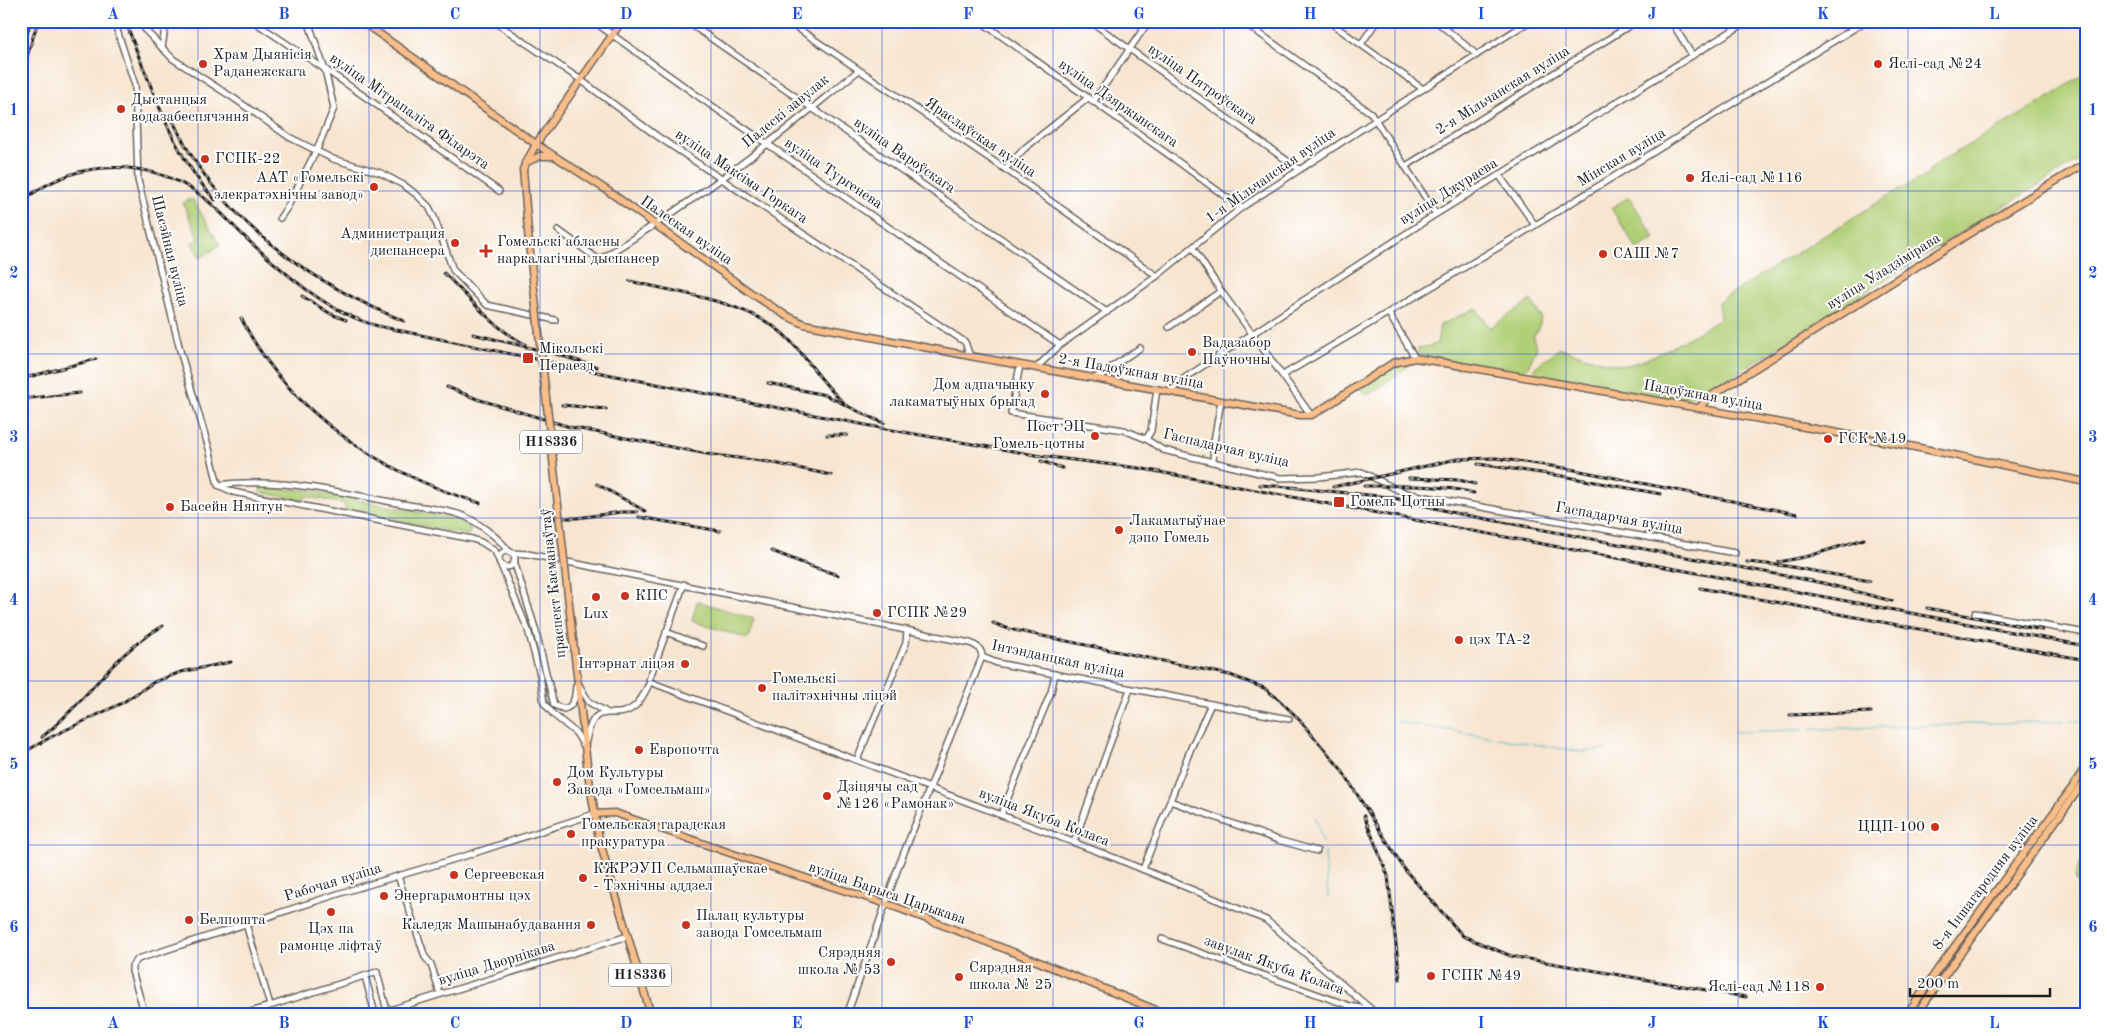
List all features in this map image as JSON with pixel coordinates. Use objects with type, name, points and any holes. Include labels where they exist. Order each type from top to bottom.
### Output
[{"type":"main road","name":"Палеская вуліца","points":[[361,21],[536,144],[790,318],[825,328],[1037,367]]},
{"type":"main road","name":"праспект Касманаўтаў","points":[[622,21],[536,144],[523,169],[529,244],[584,747],[594,814],[600,843],[651,1015]]},
{"type":"main road","points":[[525,163],[540,156],[556,157]]},
{"type":"main road","name":"вуліца Уладзімірава","points":[[1699,408],[1709,397],[1978,228],[2086,163]]},
{"type":"main road","name":"Падоўжная вуліца","points":[[1328,406],[1392,363],[1415,358],[1900,444],[2086,482]]},
{"type":"main road","name":"2-я Падоўжная вуліца","points":[[1037,367],[1300,415],[1311,414],[1328,406]]},
{"type":"main road","name":"8-я Іншагародняя вуліца","points":[[1916,1015],[2005,893],[2086,766]]},
{"type":"main road","name":"8-я Іншагародняя вуліца","points":[[1907,1015],[1998,888],[2086,779]]},
{"type":"main road","name":"вуліца Барыса Царыкава","points":[[594,814],[615,813],[885,904],[1039,962],[1168,1015]]},
{"type":"main road","points":[[1998,888],[2005,893]]},
{"type":"street","name":"Шасэйная вуліца","points":[[114,21],[135,85],[138,180],[182,354],[218,485]]},
{"type":"street","points":[[141,21],[146,31],[173,59],[289,137],[333,159],[381,173],[417,195],[429,207],[434,217],[454,270],[487,306],[554,320]]},
{"type":"street","points":[[162,49],[162,35],[166,21]]},
{"type":"street","name":"вуліца Мітрапаліта Філарэта","points":[[253,21],[499,191]]},
{"type":"street","points":[[280,218],[316,152],[334,108],[325,70],[308,21]]},
{"type":"street","name":"вуліца Максіма Горкага","points":[[493,21],[721,179],[965,342],[970,356]]},
{"type":"street","name":"вуліца Тургенева","points":[[593,21],[1060,345]]},
{"type":"street","name":"вуліца Вароўскага","points":[[686,21],[728,52],[812,107],[1107,312]]},
{"type":"street","name":"Яраслаўская вуліца","points":[[788,21],[1005,169],[1157,276]]},
{"type":"street","name":"вуліца Дзяржынскага","points":[[980,21],[1241,208]]},
{"type":"street","name":"вуліца Пятроўскага","points":[[1090,21],[1299,169]]},
{"type":"street","points":[[1005,169],[1025,148],[1091,100],[1149,21]]},
{"type":"street","points":[[1242,21],[1367,109],[1436,214]]},
{"type":"street","points":[[1328,21],[1422,89]]},
{"type":"street","points":[[1361,44],[1377,21]]},
{"type":"street","name":"1-я Мільчанская вуліца","points":[[1037,367],[1060,345],[1157,276],[1241,208],[1422,89],[1530,21]]},
{"type":"street","name":"2-я Мільчанская вуліца","points":[[1406,166],[1637,21]]},
{"type":"street","points":[[1671,21],[1692,55]]},
{"type":"street","name":"вуліца Джураева","points":[[1171,392],[1180,381],[1252,332],[1436,214],[1748,21]]},
{"type":"street","name":"Мінская вуліца","points":[[1283,375],[1389,314],[1866,21]]},
{"type":"street","points":[[1437,22],[1477,55]]},
{"type":"street","name":"Палескі завулак","points":[[655,225],[768,144],[858,70]]},
{"type":"street","points":[[1500,175],[1535,225]]},
{"type":"street","points":[[558,230],[599,260],[655,225]]},
{"type":"street","points":[[1193,248],[1221,291],[1311,414]]},
{"type":"street","points":[[1169,327],[1221,291]]},
{"type":"street","points":[[1389,314],[1415,358]]},
{"type":"street","points":[[1095,378],[1140,348]]},
{"type":"street","name":"Гаспадарчая вуліца","points":[[1020,365],[1011,413],[1124,430],[1146,439],[1163,450],[1280,478],[1319,477],[1362,472],[1410,494],[1735,553]]},
{"type":"street","points":[[1146,439],[1151,431],[1157,390]]},
{"type":"street","name":"2-я Падоўжная вуліца","points":[[1213,462],[1214,441],[1221,401]]},
{"type":"street","points":[[218,485],[244,482],[321,489],[461,515],[506,546],[512,556],[535,628],[554,705],[564,709],[571,706],[576,694],[577,678]]},
{"type":"street","points":[[218,485],[232,492],[481,542],[494,551],[528,630],[540,675],[544,703],[554,715],[576,733],[584,747]]},
{"type":"street","points":[[499,562],[501,554],[512,556]]},
{"type":"street","name":"Інтэнданцкая вуліца","points":[[512,556],[528,554],[970,643],[978,647],[982,652],[982,657],[997,663],[1289,719]]},
{"type":"street","points":[[499,562],[506,567],[511,566],[512,556]]},
{"type":"street","points":[[584,747],[588,727],[597,715],[606,712],[625,711],[634,707],[650,682],[649,680],[684,584]]},
{"type":"street","points":[[1975,613],[2086,633]]},
{"type":"street","points":[[857,760],[906,643],[907,630]]},
{"type":"street","points":[[666,632],[703,646]]},
{"type":"street","points":[[847,1015],[885,904],[982,657]]},
{"type":"street","points":[[1001,815],[1051,692],[1055,674]]},
{"type":"street","points":[[577,678],[589,702],[606,712]]},
{"type":"street","name":"вуліца Якуба Коласа","points":[[650,682],[1074,842],[1266,920],[1376,1013]]},
{"type":"street","points":[[1074,842],[1125,709],[1130,689]]},
{"type":"street","points":[[1143,869],[1191,748],[1212,704]]},
{"type":"street","points":[[1170,801],[1278,840],[1317,851]]},
{"type":"street","name":"Рабочая вуліца","points":[[145,1015],[132,972],[135,962],[344,892],[594,814]]},
{"type":"street","points":[[398,876],[420,944],[425,957],[431,964],[440,994]]},
{"type":"street","points":[[246,924],[270,1005]]},
{"type":"street","name":"вуліца Дворнікава","points":[[375,1015],[628,936]]},
{"type":"street","name":"завулак Якуба Коласа","points":[[1162,939],[1350,1006],[1376,1013]]},
{"type":"street","points":[[240,1015],[376,972],[387,1011]]},
{"type":"street","points":[[365,976],[375,1015]]},
{"type":"green space","points":[[2086,72],[2086,156],[1715,387],[1683,399],[1533,376],[1534,368],[1560,348],[1603,362],[1626,365],[1636,363],[1674,346],[1720,319],[1718,302],[1888,196],[1929,174],[1929,170],[1941,161],[2052,96]]},
{"type":"green space","points":[[1629,197],[1655,238],[1637,249],[1611,208]]},
{"type":"green space","points":[[193,200],[220,245],[200,258],[192,243],[199,239],[183,203]]},
{"type":"green space","points":[[1531,300],[1541,319],[1533,338],[1537,348],[1528,367],[1518,373],[1417,354],[1418,349],[1437,344],[1440,325],[1476,308],[1490,328]]},
{"type":"green space","points":[[1405,364],[1409,366],[1367,396],[1360,389],[1394,367]]},
{"type":"green space","points":[[260,488],[306,490],[459,520],[469,525],[470,533],[468,535],[345,510],[345,504],[305,496],[304,501],[259,492]]},
{"type":"green space","points":[[697,601],[754,619],[748,639],[692,621]]},
{"type":"green space","points":[[2086,848],[2086,920],[2078,917],[2084,903],[2075,876]]},
{"type":"waterway","points":[[1734,732],[2063,721]]},
{"type":"waterway","points":[[2068,721],[2086,721]]},
{"type":"waterway","points":[[1398,722],[1583,752],[1607,749]]},
{"type":"waterway","points":[[1315,817],[1323,843]]},
{"type":"waterway","points":[[1325,852],[1328,898]]},
{"type":"railway","points":[[21,51],[31,21]]},
{"type":"railway","points":[[21,76],[38,21]]},
{"type":"railway","points":[[126,21],[168,127],[193,173],[215,200]]},
{"type":"railway","points":[[173,121],[192,156],[214,188],[240,217],[269,243],[334,287],[404,321]]},
{"type":"railway","points":[[21,202],[50,183],[81,171],[117,167],[143,170],[169,177],[192,189],[215,207],[278,267],[309,291],[342,312],[378,326],[621,377],[886,429],[1041,456],[1138,468],[2086,646]]},
{"type":"railway","points":[[444,273],[493,322],[525,344]]},
{"type":"railway","points":[[630,281],[710,300],[749,313],[767,322],[790,341],[827,386],[843,402]]},
{"type":"railway","points":[[302,296],[331,314],[346,320]]},
{"type":"railway","points":[[241,318],[261,352],[284,382],[311,410],[341,435],[374,457],[408,475],[444,491],[480,503]]},
{"type":"railway","points":[[473,334],[556,354],[597,367]]},
{"type":"railway","points":[[21,379],[96,359]]},
{"type":"railway","points":[[768,383],[825,395],[884,423]]},
{"type":"railway","points":[[447,387],[477,399],[570,427],[707,454],[769,462],[831,475]]},
{"type":"railway","points":[[21,399],[80,393]]},
{"type":"railway","points":[[562,405],[606,409]]},
{"type":"railway","points":[[827,435],[847,435]]},
{"type":"railway","points":[[1333,487],[1457,459],[1496,458],[1565,468],[1797,514]]},
{"type":"railway","points":[[1041,461],[1062,468]]},
{"type":"railway","points":[[1478,464],[1562,476],[1661,494]]},
{"type":"railway","points":[[1409,478],[1459,480],[1475,484]]},
{"type":"railway","points":[[597,484],[645,511]]},
{"type":"railway","points":[[1260,485],[1303,488]]},
{"type":"railway","points":[[1364,486],[1433,487],[1474,493]]},
{"type":"railway","points":[[1296,488],[1390,497],[1455,513],[1823,583],[1892,601]]},
{"type":"railway","points":[[547,518],[577,518],[621,512],[637,512]]},
{"type":"railway","points":[[639,517],[720,531]]},
{"type":"railway","points":[[1779,562],[1809,556],[1864,539]]},
{"type":"railway","points":[[772,551],[838,575]]},
{"type":"railway","points":[[1747,562],[1786,566],[1870,581]]},
{"type":"railway","points":[[1700,588],[2086,660]]},
{"type":"railway","points":[[1927,608],[2042,630]]},
{"type":"railway","points":[[993,623],[1009,629],[1230,675],[1264,688],[1296,716],[1341,769],[1405,870],[1463,936],[1511,956],[1746,997]]},
{"type":"railway","points":[[42,737],[73,709],[129,650],[163,626]]},
{"type":"railway","points":[[21,754],[51,737],[122,703],[154,682],[181,672],[231,662]]},
{"type":"railway","points":[[1790,715],[1871,712]]},
{"type":"railway","points":[[1364,816],[1388,876],[1400,979]]},
{"type":"place","name":"Храм Дыянісія Раданежскага","points":[[203,64]]},
{"type":"place","name":"Яслі-сад №24","points":[[1878,64]]},
{"type":"place","name":"Дыстанцыя водазабеспячэння","points":[[121,109]]},
{"type":"place","name":"ГСПК-22","points":[[205,159]]},
{"type":"place","name":"Яслі-сад №116","points":[[1690,178]]},
{"type":"place","name":"ААТ «Гомельскі элекратэхнічны завод»","points":[[374,187]]},
{"type":"place","name":"Администрация диспансера","points":[[455,243]]},
{"type":"place","name":"Гомельскі абласны наркалагічны дыспансер","points":[[486,251]]},
{"type":"place","name":"САШ №7","points":[[1603,254]]},
{"type":"place","name":"Вадазабор Паўночны","points":[[1192,352]]},
{"type":"place","name":"Мікольскі Пераезд","points":[[528,358]]},
{"type":"place","name":"Дом адпачынку лакаматыўных брыгад","points":[[1045,394]]},
{"type":"place","name":"Пост ЭЦ Гомель-цотны","points":[[1095,436]]},
{"type":"place","name":"ГСК №19","points":[[1828,439]]},
{"type":"place","name":"Гомель Цотны","points":[[1339,502]]},
{"type":"place","name":"Басейн Няптун","points":[[170,507]]},
{"type":"place","name":"Лакаматыўнае дэпо Гомель","points":[[1119,530]]},
{"type":"place","name":"КПС","points":[[625,596]]},
{"type":"place","name":"Lux","points":[[596,597]]},
{"type":"place","name":"ГСПК №29","points":[[877,613]]},
{"type":"place","name":"цэх ТА-2","points":[[1459,640]]},
{"type":"place","name":"Інтэрнат ліцэя","points":[[685,664]]},
{"type":"place","name":"Гомельскі палітэхнічны ліцэй","points":[[762,688]]},
{"type":"place","name":"Европочта","points":[[639,750]]},
{"type":"place","name":"Дом Культуры Завода «Гомсельмаш»","points":[[557,782]]},
{"type":"place","name":"Дзіцячы сад №126 «Рамонак»","points":[[827,796]]},
{"type":"place","name":"ЦЦП-100","points":[[1935,827]]},
{"type":"place","name":"Гомельская гарадская пракуратура","points":[[571,834]]},
{"type":"place","name":"Сергеевская","points":[[454,875]]},
{"type":"place","name":"КЖРЭУП Сельмашаўскае - Тэхнічны аддзел","points":[[583,878]]},
{"type":"place","name":"Энергарамонтны цэх","points":[[384,896]]},
{"type":"place","name":"Цэх па рамонце ліфтаў","points":[[331,912]]},
{"type":"place","name":"Белпошта","points":[[189,920]]},
{"type":"place","name":"Каледж Машынабудавання","points":[[591,925]]},
{"type":"place","name":"Палац культуры завода Гомсельмаш","points":[[686,925]]},
{"type":"place","name":"Сярэдняя школа № 53","points":[[891,962]]},
{"type":"place","name":"ГСПК №49","points":[[1431,976]]},
{"type":"place","name":"Сярэдняя школа № 25","points":[[959,977]]},
{"type":"place","name":"Яслі-сад №118","points":[[1820,987]]}]
